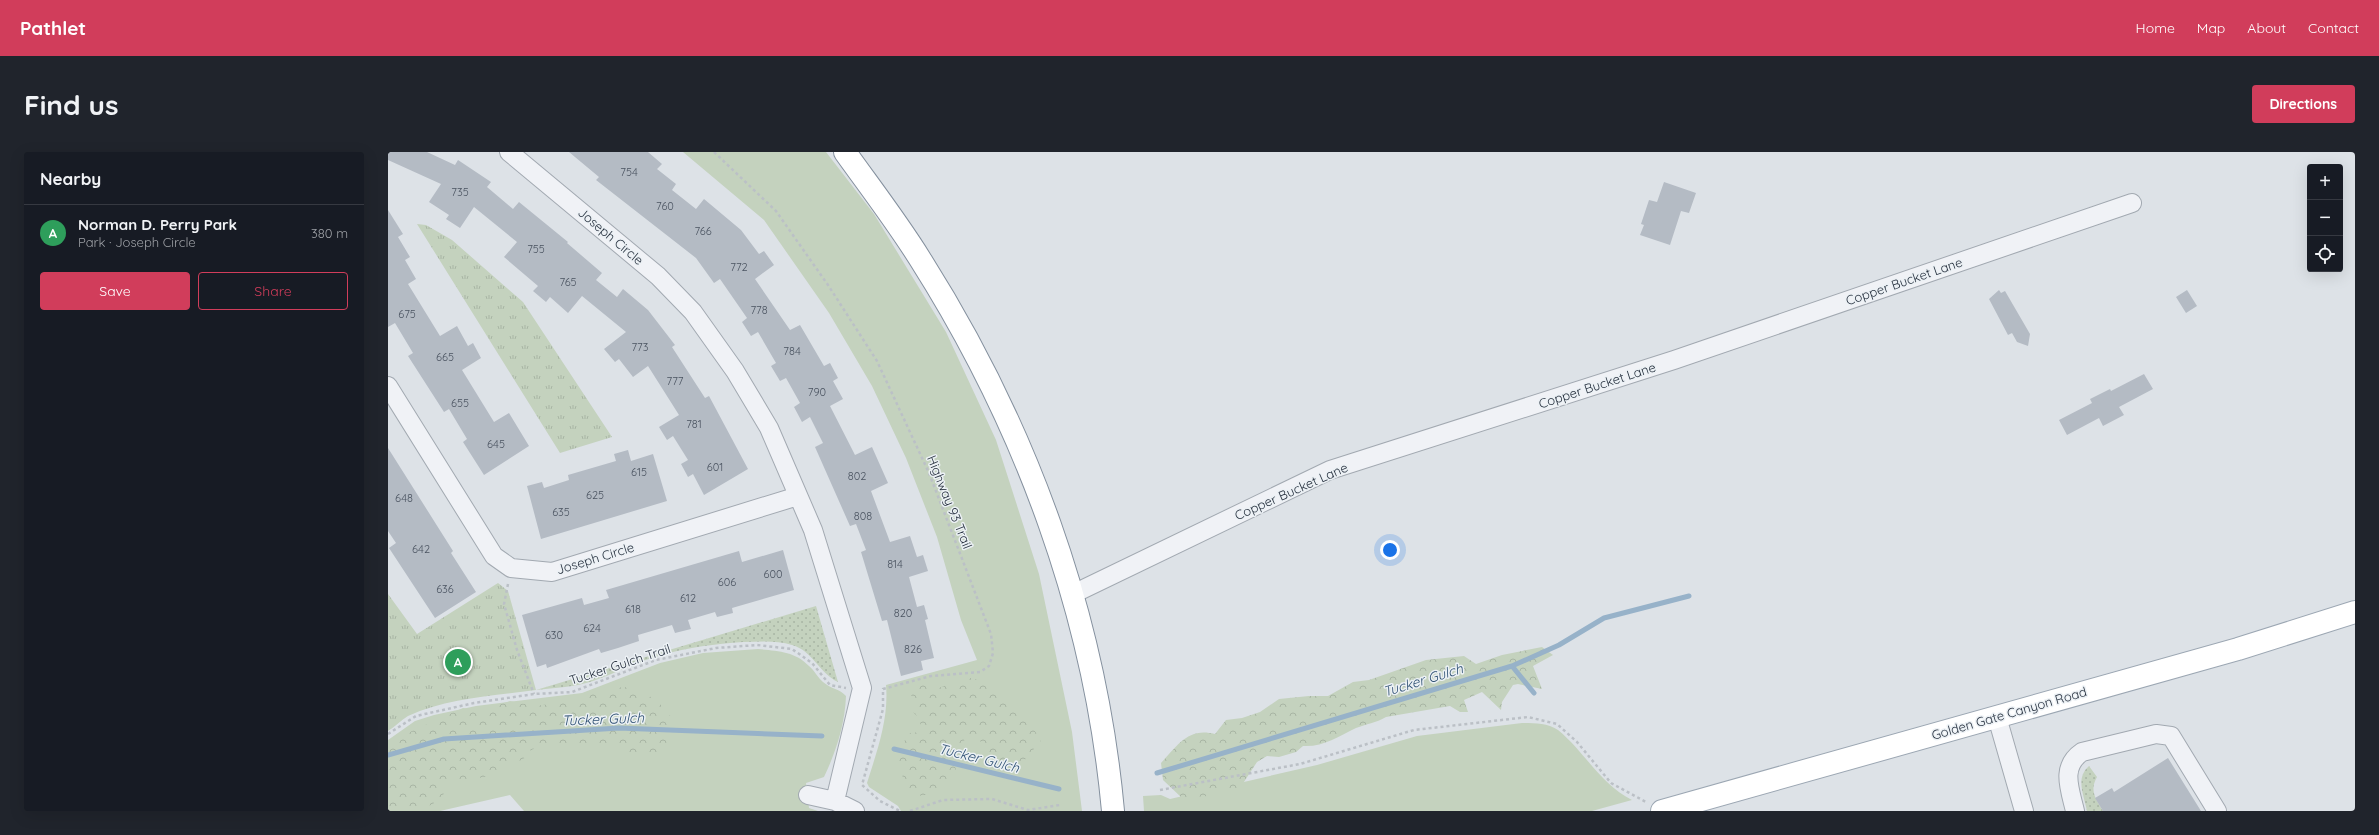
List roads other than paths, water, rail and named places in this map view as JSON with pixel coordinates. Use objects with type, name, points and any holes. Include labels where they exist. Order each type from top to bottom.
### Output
[{"type":"main road","points":[[845,152],[920,258],[984,371],[1026,461],[1047,516],[1073,594],[1092,666],[1113,811]]},
{"type":"main road","name":"Golden Gate Canyon Road","points":[[1664,810],[2238,649],[2355,612]]},
{"type":"main road","points":[[1107,766],[1123,811]]},
{"type":"street","name":"Joseph Circle","points":[[509,152],[658,276],[693,312],[735,371],[769,428],[813,530],[862,688],[835,801]]},
{"type":"street","name":"Copper Bucket Lane","points":[[1073,594],[1330,470],[1674,360],[2132,203]]},
{"type":"street","name":"Joseph Circle","points":[[388,386],[494,556],[511,568],[552,572],[798,496]]},
{"type":"street","points":[[1997,717],[2024,811]]},
{"type":"street","points":[[2075,811],[2066,774],[2073,758],[2082,752],[2156,734],[2171,736],[2217,811]]},
{"type":"street","points":[[808,795],[835,801],[856,811]]},
{"type":"waterway","name":"Tucker Gulch","points":[[1157,773],[1512,666],[1559,645],[1604,618],[1689,596]]},
{"type":"waterway","points":[[1512,666],[1534,693]]},
{"type":"waterway","name":"Tucker Gulch","points":[[388,755],[444,739],[619,728],[822,736]]},
{"type":"waterway","name":"Tucker Gulch","points":[[894,749],[1059,789]]},
{"type":"place","name":"Norman D. Perry Park","points":[[458,662]]}]
